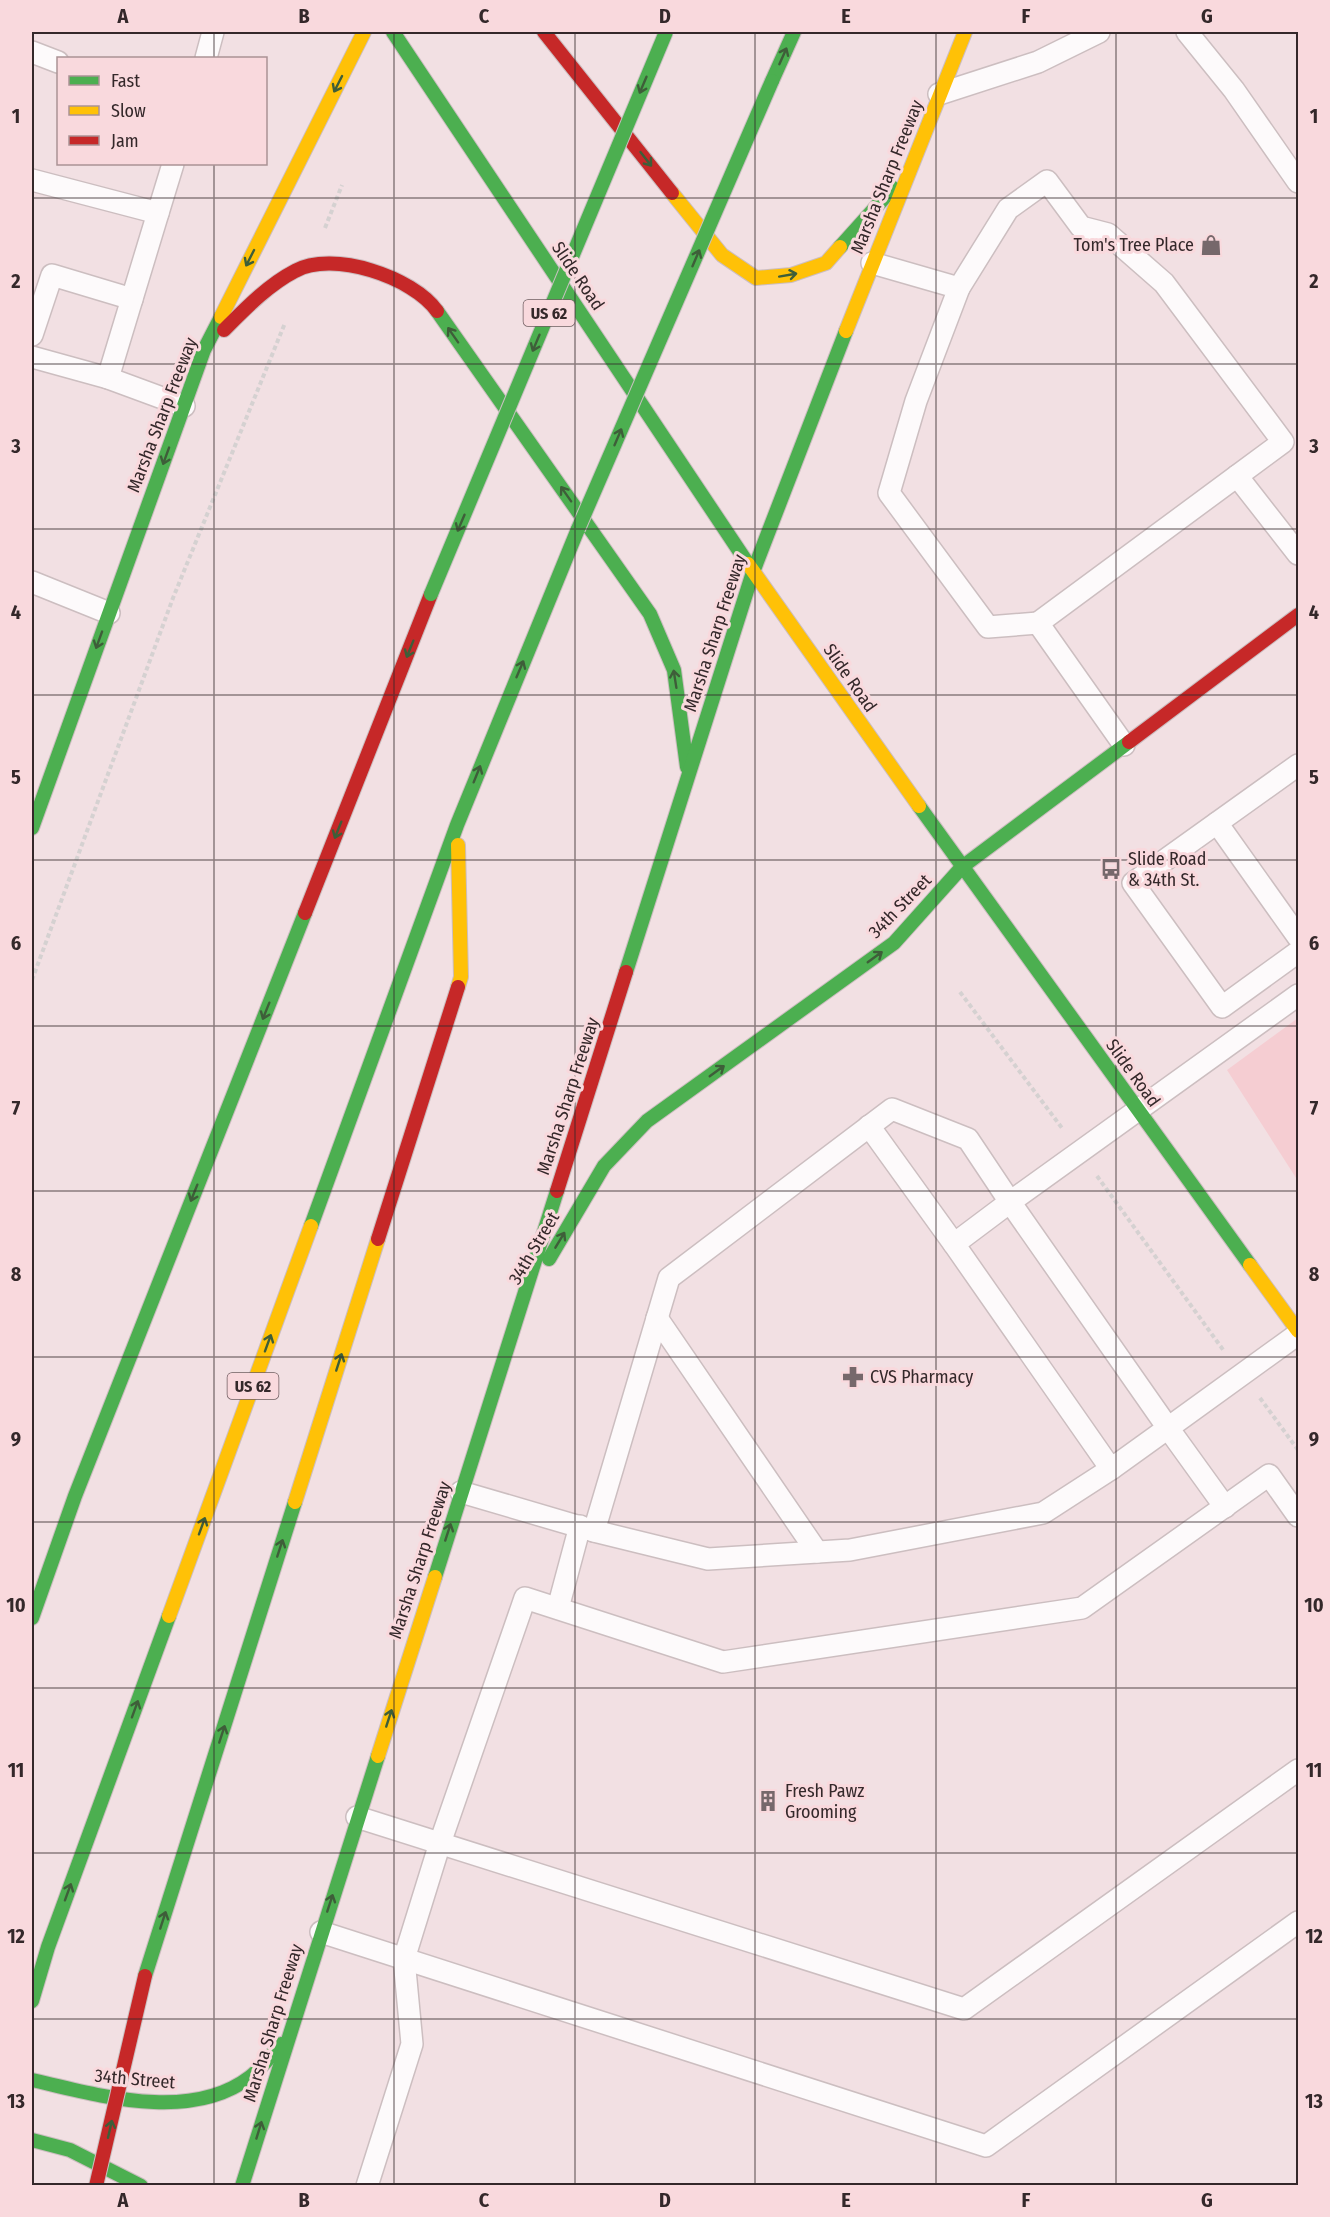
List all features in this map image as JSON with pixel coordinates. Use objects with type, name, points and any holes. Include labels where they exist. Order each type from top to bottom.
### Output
[{"type":"main road","name":"Marsha Sharp Freeway","points":[[32,828],[204,350],[364,32]]},
{"type":"main road","name":"Slide Road","points":[[393,32],[753,572],[962,867],[1299,1332]]},
{"type":"main road","points":[[544,32],[723,255],[756,278],[791,275],[826,263],[908,171]]},
{"type":"main road","name":"US 62","points":[[32,1618],[83,1473],[431,594],[666,32]]},
{"type":"main road","name":"US 62","points":[[32,2001],[48,1947],[457,825],[497,723],[794,32]]},
{"type":"main road","name":"Marsha Sharp Freeway","points":[[242,2186],[753,572],[908,171],[965,32]]},
{"type":"main road","points":[[204,350],[252,302],[296,270],[335,262],[388,275],[429,300],[650,614],[674,670],[688,778]]},
{"type":"main road","name":"34th Street","points":[[519,1309],[604,1166],[624,1142],[647,1121],[894,944],[962,867],[1299,615]]},
{"type":"main road","points":[[96,2186],[145,1976],[461,977],[457,825]]},
{"type":"main road","name":"34th Street","points":[[32,2080],[88,2094],[168,2103],[209,2097],[248,2079],[287,2038]]},
{"type":"main road","points":[[32,2140],[70,2150],[141,2186]]},
{"type":"lane","points":[[206,57],[213,32]]},
{"type":"lane","points":[[939,94],[1038,62],[1099,32]]},
{"type":"lane","points":[[1187,32],[1234,90],[1299,182]]},
{"type":"lane","points":[[32,52],[57,62]]},
{"type":"lane","points":[[108,378],[173,165]]},
{"type":"lane","points":[[32,180],[158,213]]},
{"type":"lane","points":[[1047,181],[1081,226],[1108,234],[1164,283],[1283,442],[1038,622],[988,627],[889,493],[916,401],[959,288],[1008,209],[1047,181]]},
{"type":"lane","points":[[872,263],[959,288]]},
{"type":"lane","points":[[32,334],[52,275],[132,299]]},
{"type":"lane","points":[[32,357],[108,378],[184,406]]},
{"type":"lane","points":[[1237,476],[1299,554]]},
{"type":"lane","points":[[32,582],[109,613]]},
{"type":"lane","points":[[1038,622],[1124,744]]},
{"type":"lane","points":[[1299,765],[1133,884],[1222,1007],[1299,952]]},
{"type":"lane","points":[[1217,823],[1299,937]]},
{"type":"lane","points":[[954,1244],[1299,995]]},
{"type":"lane","points":[[558,1608],[587,1528],[669,1278],[892,1109],[968,1139],[1168,1428],[1226,1507]]},
{"type":"lane","points":[[869,1126],[1112,1469]]},
{"type":"lane","points":[[657,1318],[817,1552]]},
{"type":"lane","points":[[461,1492],[708,1559],[850,1550],[1043,1513],[1112,1469],[1299,1332]]},
{"type":"lane","points":[[368,2186],[412,2044],[404,1959],[440,1843],[525,1598],[723,1662],[1082,1608],[1269,1475],[1299,1516]]},
{"type":"lane","points":[[357,1817],[964,2009],[1299,1770]]},
{"type":"lane","points":[[321,1932],[986,2146],[1299,1922]]},
{"type":"path","points":[[308,268],[342,185]]},
{"type":"path","points":[[32,980],[173,598],[290,312]]},
{"type":"path","points":[[960,992],[1299,1450]]},
{"type":"shaded area","points":[[1298,1018],[1298,1181],[1227,1070]]},
{"type":"traffic: fast","points":[[393,32],[748,564]]},
{"type":"traffic: fast","points":[[431,594],[666,32]]},
{"type":"traffic: fast","points":[[772,81],[794,32]]},
{"type":"traffic: fast","points":[[578,529],[772,81]]},
{"type":"traffic: fast","points":[[840,247],[893,188]]},
{"type":"traffic: fast","points":[[437,311],[650,614],[674,670],[687,767]]},
{"type":"traffic: fast","points":[[32,828],[204,350],[221,317]]},
{"type":"traffic: fast","points":[[626,972],[753,572],[846,331]]},
{"type":"traffic: fast","points":[[311,1226],[457,825],[578,529]]},
{"type":"traffic: fast","points":[[549,1259],[604,1166],[647,1121],[894,943],[962,867],[1129,742]]},
{"type":"traffic: fast","points":[[919,806],[1250,1265]]},
{"type":"traffic: fast","points":[[32,1618],[75,1496],[305,913]]},
{"type":"traffic: fast","points":[[435,1577],[557,1191]]},
{"type":"traffic: fast","points":[[145,1976],[295,1502]]},
{"type":"traffic: fast","points":[[32,2001],[48,1947],[169,1616]]},
{"type":"traffic: fast","points":[[242,2186],[378,1756]]},
{"type":"traffic: fast","points":[[32,2080],[114,2098],[172,2102],[200,2099],[226,2091],[250,2077],[281,2044]]},
{"type":"traffic: fast","points":[[32,2140],[70,2150],[141,2186]]},
{"type":"traffic: slow","points":[[221,317],[364,32]]},
{"type":"traffic: slow","points":[[846,331],[965,32]]},
{"type":"traffic: slow","points":[[672,193],[722,255],[756,278],[791,275],[826,263],[840,247]]},
{"type":"traffic: slow","points":[[748,564],[919,806]]},
{"type":"traffic: slow","points":[[458,845],[461,977],[458,987]]},
{"type":"traffic: slow","points":[[169,1616],[311,1226]]},
{"type":"traffic: slow","points":[[295,1502],[378,1239]]},
{"type":"traffic: slow","points":[[1250,1265],[1298,1331]]},
{"type":"traffic: slow","points":[[378,1756],[435,1577]]},
{"type":"traffic: jam","points":[[544,32],[672,193]]},
{"type":"traffic: jam","points":[[224,330],[275,283],[311,265],[350,265],[371,270],[410,287],[437,311]]},
{"type":"traffic: jam","points":[[305,913],[431,594]]},
{"type":"traffic: jam","points":[[1129,742],[1298,615]]},
{"type":"traffic: jam","points":[[557,1191],[626,972]]},
{"type":"traffic: jam","points":[[378,1239],[458,987]]},
{"type":"traffic: jam","points":[[96,2186],[145,1976]]},
{"type":"place","name":"Tom's Tree Place","points":[[1211,245]]},
{"type":"place","name":"Slide Road & 34th St.","points":[[1111,869]]},
{"type":"place","name":"CVS Pharmacy","points":[[853,1377]]},
{"type":"place","name":"Fresh Pawz Grooming","points":[[768,1801]]}]
